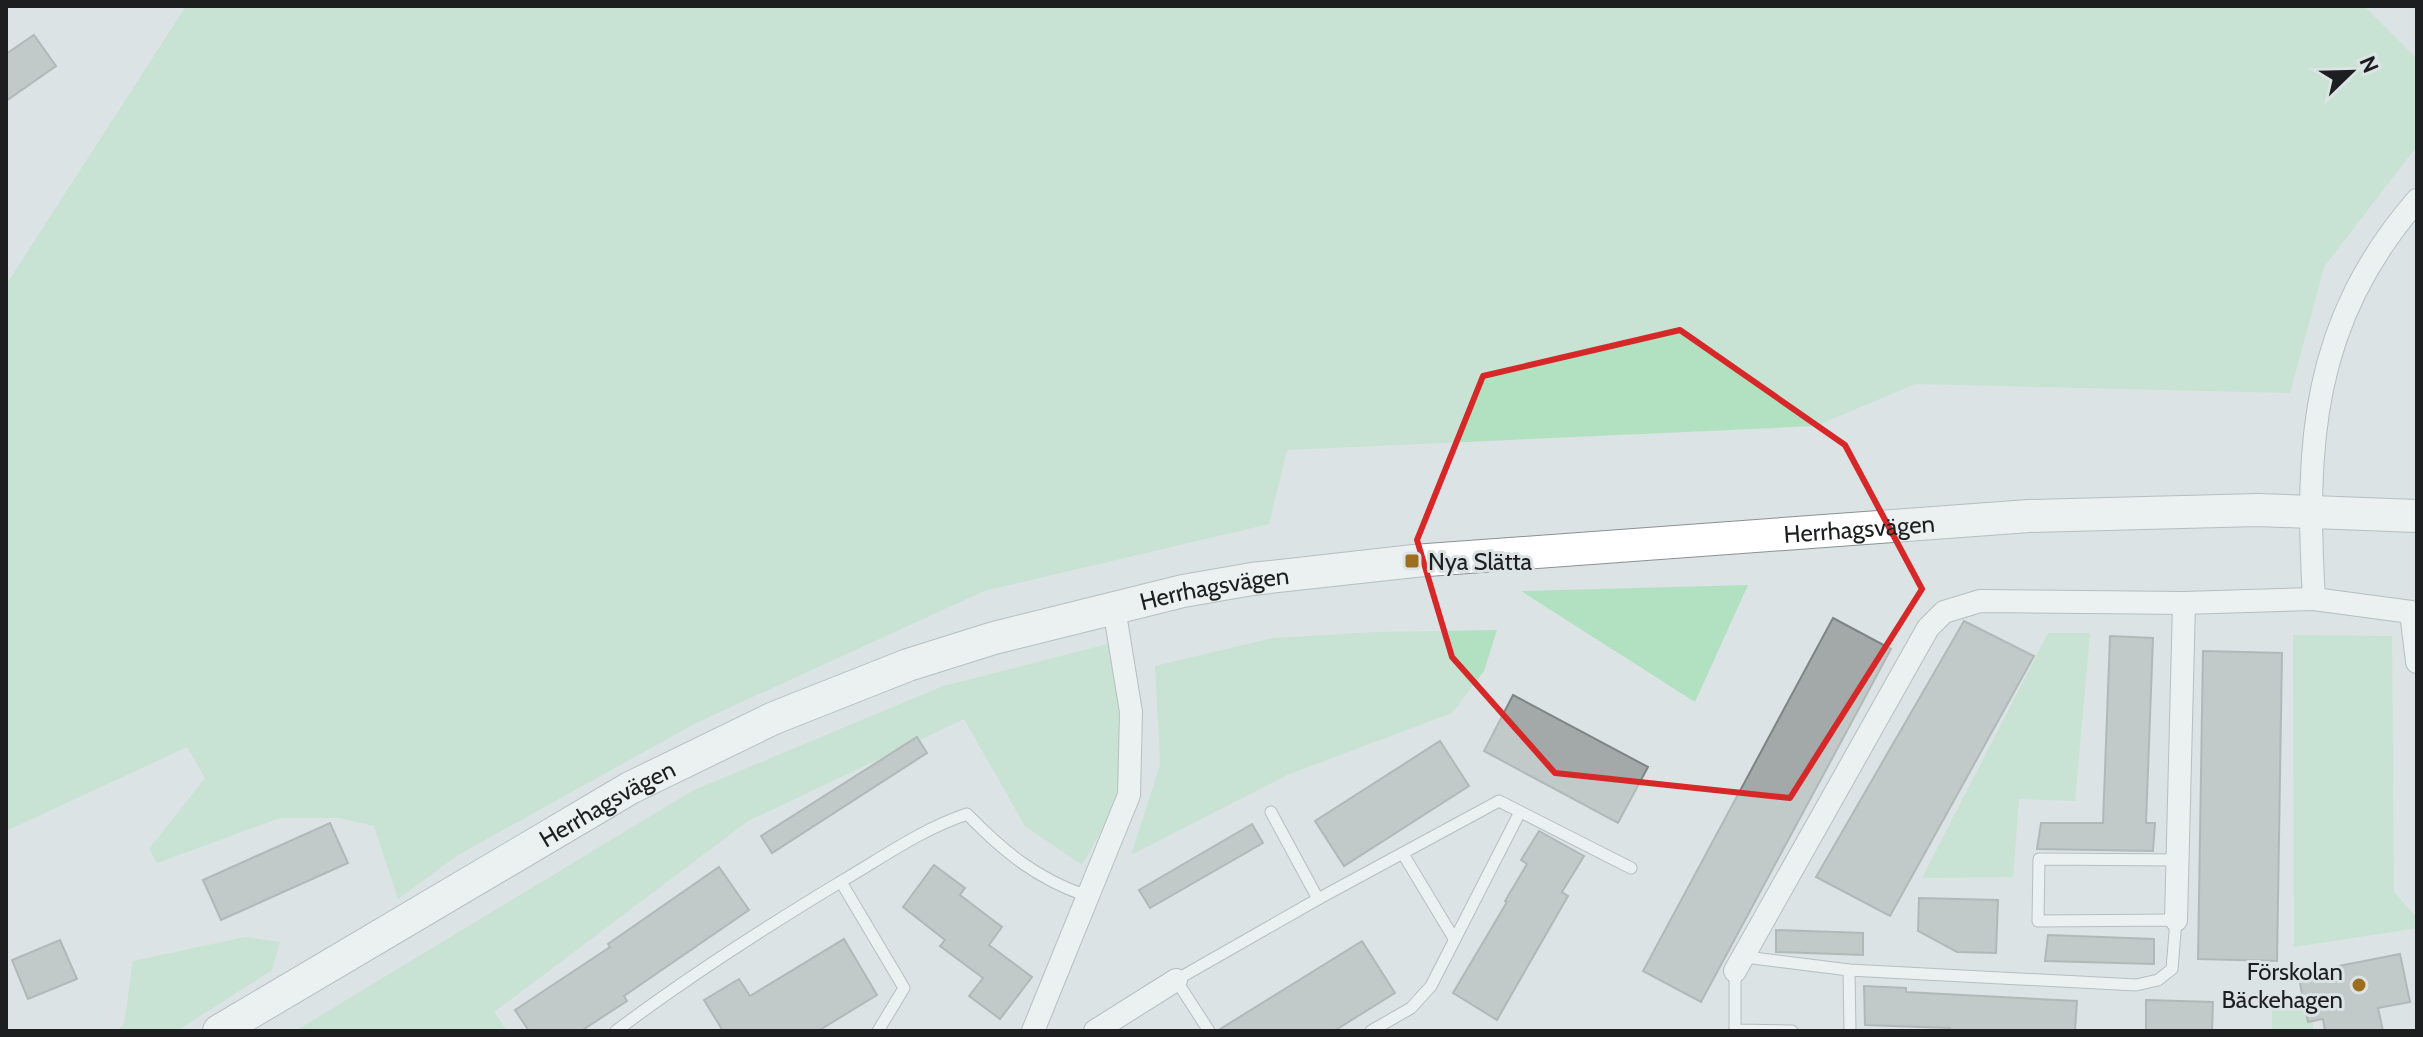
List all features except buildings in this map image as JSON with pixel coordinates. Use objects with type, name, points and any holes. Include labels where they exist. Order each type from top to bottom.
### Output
[{"type":"street","points":[[2314,599],[2309,515],[2321,383],[2343,317],[2372,258],[2417,200]]},
{"type":"street","name":"Herrhagsvägen","points":[[219,1031],[617,796],[774,718],[908,665],[994,638],[1114,608],[1252,579],[1553,549],[2029,516],[2258,510],[2309,515],[2417,516]]},
{"type":"street","points":[[1740,964],[1922,638],[1944,612],[1980,601],[2184,603],[2314,599],[2414,613],[2417,662]]},
{"type":"street","points":[[2176,920],[2184,603]]},
{"type":"street","points":[[1033,1031],[1129,795],[1131,712],[1114,608]]},
{"type":"street","points":[[1095,1031],[1176,980]]},
{"type":"lane","points":[[1209,1031],[1176,980],[1499,801],[1631,868]]},
{"type":"lane","points":[[1271,812],[1318,899]]},
{"type":"lane","points":[[1371,1031],[1411,1008],[1431,986],[1453,937],[1520,812]]},
{"type":"lane","points":[[616,1031],[687,978],[841,882],[937,824],[967,814],[989,837],[1049,883],[1087,896]]},
{"type":"lane","points":[[1403,854],[1453,937]]},
{"type":"lane","points":[[1792,1031],[1735,1030],[1740,964],[2136,985],[2158,980],[2172,969],[2176,920],[2038,921],[2039,859],[2177,860]]},
{"type":"lane","points":[[841,882],[904,988],[878,1031]]},
{"type":"lane","points":[[1849,970],[1850,1031]]},
{"type":"highlighted area","points":[[1680,330],[1845,445],[1922,589],[1790,798],[1555,773],[1452,657],[1417,540],[1483,376]]},
{"type":"green space","points":[[186,6],[2364,6],[2417,59],[2417,146],[2324,267],[2290,393],[1915,384],[1816,426],[1287,450],[1269,524],[984,591],[696,723],[458,855],[398,899],[374,826],[339,818],[280,818],[157,863],[149,849],[205,778],[187,747],[6,831],[6,285]]},
{"type":"green space","points":[[1747,585],[1695,702],[1521,591]]},
{"type":"green space","points":[[1497,630],[1484,671],[1452,713],[1287,775],[1131,855],[1160,765],[1155,666],[1272,638]]},
{"type":"green space","points":[[2048,633],[2090,633],[2075,801],[2019,799],[2013,877],[1922,878]]},
{"type":"green space","points":[[2293,635],[2392,636],[2394,892],[2417,918],[2417,928],[2294,947]]},
{"type":"green space","points":[[1108,644],[1126,748],[1113,810],[1082,865],[1025,826],[964,719],[748,821],[494,1012],[507,1031],[295,1031],[692,791],[943,686]]},
{"type":"green space","points":[[245,937],[280,942],[272,970],[177,1031],[117,1031],[124,1024],[133,961]]},
{"type":"green space","points":[[2313,1002],[2313,1031],[2272,1031],[2272,1007]]},
{"type":"place","name":"Nya Slätta","points":[[1412,561]]},
{"type":"place","name":"Förskolan Bäckehagen","points":[[2359,985]]}]
